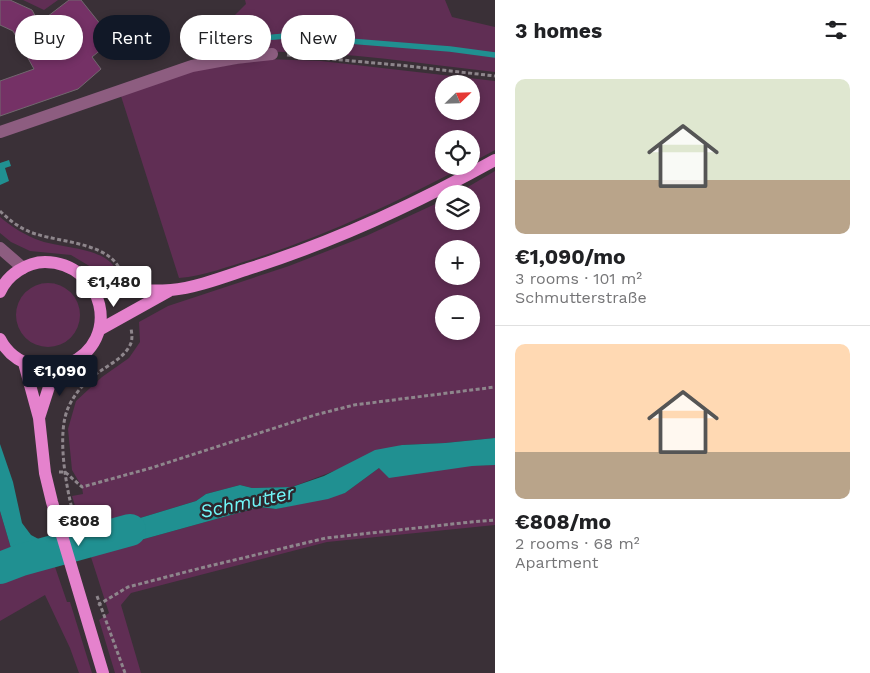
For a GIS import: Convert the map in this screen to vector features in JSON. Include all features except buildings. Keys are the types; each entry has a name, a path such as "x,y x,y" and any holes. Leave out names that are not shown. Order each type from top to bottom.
{"main road":[{"path":"99,330 171,290 237,272 323,243 410,205 495,160"},
{"path":"0,339 11,354 24,363 40,368 55,368 74,361 92,345 99,330 100,307 94,289 86,279 76,270 60,264 44,262 23,268 11,276 1,288"},
{"path":"94,289 171,290"},
{"path":"24,363 39,418 45,473 52,502 103,673"},
{"path":"39,418 55,368"}],"street":[{"path":"0,132 192,66 272,54"},
{"path":"0,248 23,268"}],"path":[{"path":"272,54 495,76"},
{"path":"0,212 16,225 29,232 96,249 107,254 117,262 122,278"},
{"path":"69,498 65,472 63,431 68,408 77,392 128,349 132,342 131,324"},
{"path":"45,473 65,472 82,487 151,468 315,415 354,405 495,387"},
{"path":"125,673 101,604 128,587 326,538 495,520"}],"shaded area":[{"path":"23,0 58,0 44,10"},
{"path":"245,0 445,0 452,17 495,27 495,72 355,56 355,15 281,15 281,52 271,52 271,15 235,15 246,4"},
{"path":"260,60 321,61 443,75 435,75 435,120 480,120 480,79 495,81 495,150 480,158 480,130 435,130 435,175 447,175 335,229 281,250 198,275 179,278 121,96 186,72"},
{"path":"495,171 495,438 402,445 292,487 252,488 240,485 206,494 196,501 84,535 72,496 83,494 82,487 72,470 68,429 76,401 102,377 129,358 140,342 139,322 168,306 289,266 366,236 435,204 435,230 480,230 480,185 471,185"},
{"path":"0,217 19,231 35,239 87,251 108,260 114,267 118,277 96,270 71,255 30,251 11,242 0,233"},
{"path":"48,283 66,288 71,292 75,297 80,315 75,333 71,338 66,342 48,347 30,342 25,338 21,333 16,315 21,297 25,292 30,288"},
{"path":"495,465 495,525 327,542 131,593 121,605 141,673 115,673 99,620 109,613 90,554 260,507 276,509 345,493 379,468"},
{"path":"0,511 13,555 0,560"},
{"path":"54,564 67,602 70,602 92,673 79,673 70,648 45,595 0,621 0,583"}],"water":[{"path":"9,160 11,166 5,168 9,181 0,185 0,163"},
{"path":"495,438 495,465 472,466 389,478 379,468 345,493 328,499 276,509 260,507 90,554 84,535 196,501 206,494 240,485 252,488 292,487 324,476 375,450 402,445"},
{"path":"0,444 13,482 22,523 31,535 48,544 54,564 0,583 0,560 13,555 0,511"}],"waterway":[{"path":"271,37 286,36 450,49 495,55"},
{"name":"Schmutter","path":"0,568 21,560 130,530"}]}
